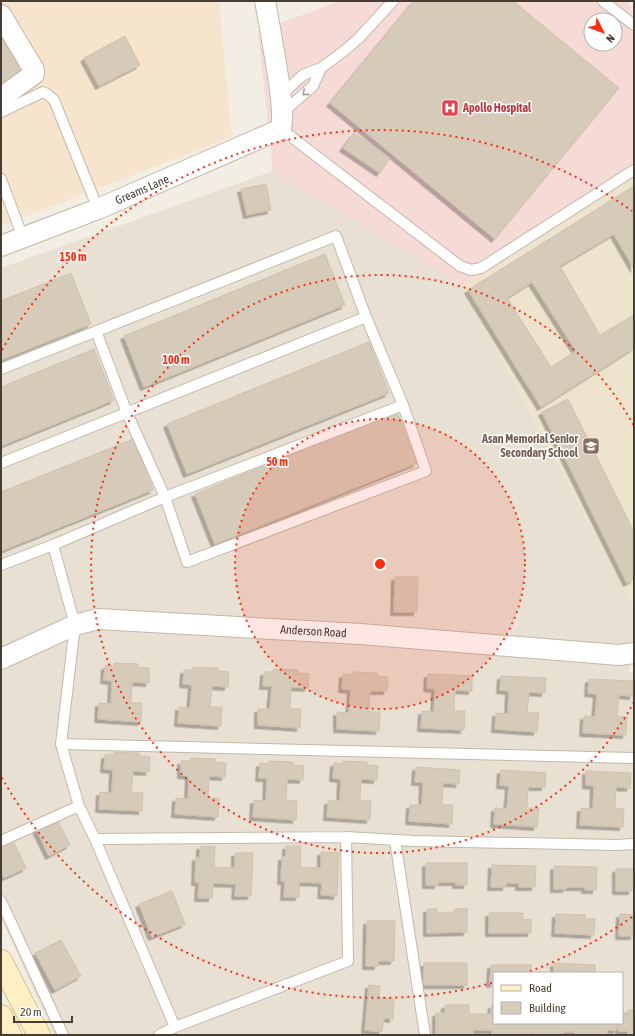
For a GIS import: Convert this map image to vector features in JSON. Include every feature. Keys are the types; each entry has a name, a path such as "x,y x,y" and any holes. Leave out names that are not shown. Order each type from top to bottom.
{"main road":[{"path":"1,961 39,1035"},
{"path":"1,1016 10,1035"}],"street":[{"path":"264,1 274,54 281,113"},
{"path":"1,15 34,70 34,74 31,77 1,98"},
{"name":"Greams Lane","path":"1,246 98,209 281,113"},
{"name":"Anderson Road","path":"1,659 75,625 98,619 360,634 619,655 634,653"}],"lane":[{"path":"281,113 303,75 321,68 352,44 393,1"},
{"path":"603,1 634,25"},
{"path":"281,113 313,86 321,68"},
{"path":"1,112 43,92 54,100 98,209"},
{"path":"281,113 460,266 471,270 481,268 634,170"},
{"path":"1,179 23,238"},
{"path":"1,369 96,331 336,236 366,318 403,405 426,471 187,562 165,497 127,413 96,331"},
{"path":"1,463 366,318"},
{"path":"1,565 53,545 165,497 403,405"},
{"path":"53,545 75,625 61,744 79,806 95,839 175,1027"},
{"path":"61,744 634,758"},
{"path":"1,841 79,806"},
{"path":"95,839 346,837 395,840 609,845 634,844"},
{"path":"159,1035 175,1027 348,961 346,837"},
{"path":"395,840 425,1035"},
{"path":"1,901 63,1035"}],"shaded area":[{"path":"1,1 219,1 232,137 1,226"},
{"name":"Apollo Hospital","path":"341,1 629,1 634,22 634,177 462,285 273,171 258,31"},
{"path":"273,171 462,285 634,608 634,651 629,673 634,673 634,1035 54,1035 1,918 1,268"},
{"name":"Asan Memorial Senior Secondary School","path":"634,177 634,608 462,285"}],"building":[{"path":"414,1 513,1 619,88 495,239 330,103"},
{"path":"125,36 140,65 99,86 84,58"},
{"path":"1,37 22,70 1,84"},
{"path":"354,133 390,158 380,173 343,148"},
{"path":"266,184 271,210 247,215 241,189"},
{"path":"634,186 634,269 614,234 560,266 600,335 634,315 634,348 541,407 468,290","holes":["532,282 576,351 551,367 507,298"]},
{"path":"325,254 345,305 144,387 124,336"},
{"path":"71,273 91,324 1,360 1,301"},
{"path":"369,342 389,393 187,474 167,424"},
{"path":"94,349 114,400 1,446 1,387"},
{"path":"568,399 634,532 634,579 627,583 542,412"},
{"path":"397,412 417,463 215,544 195,494"},
{"path":"133,439 153,490 1,551 1,492"},
{"path":"395,577 418,577 417,612 394,612"},
{"path":"114,663 138,664 138,667 149,668 149,683 132,682 131,703 142,703 141,722 98,719 99,703 111,704 112,681 104,680 105,666 114,666"},
{"path":"193,667 218,668 218,671 229,672 228,687 212,686 210,707 222,707 221,726 178,723 179,707 190,708 192,685 183,684 184,670 193,670"},
{"path":"273,669 298,670 298,673 309,674 308,688 291,687 290,709 301,709 300,728 258,725 258,709 270,709 272,686 263,686 264,672 273,672"},
{"path":"352,672 377,673 377,676 388,677 387,691 370,691 369,712 380,712 379,731 337,729 337,712 349,713 351,690 342,689 343,674 352,675"},
{"path":"428,674 472,676 472,691 455,690 454,711 465,711 464,730 421,728 422,711 434,712 435,689 427,688"},
{"path":"501,676 546,678 545,693 529,692 527,713 539,713 537,732 495,729 496,713 508,714 509,691 500,690"},
{"path":"589,679 634,681 633,696 619,695 617,716 627,717 626,735 583,733 584,716 595,717 597,694 588,693"},
{"path":"114,752 139,753 139,756 150,757 149,772 133,771 131,792 143,793 142,811 99,809 100,792 112,793 113,770 104,769 105,755 114,755"},
{"path":"191,758 215,759 215,762 226,763 225,777 209,776 208,798 219,798 218,817 175,814 176,798 188,799 189,776 181,775 181,761 190,761"},
{"path":"269,761 293,762 293,765 304,766 303,780 287,779 286,800 297,801 296,820 253,817 254,800 266,801 267,778 259,778 260,763 269,764"},
{"path":"343,761 367,762 367,765 378,766 377,780 361,779 360,801 371,801 370,820 327,817 328,801 340,801 341,779 333,778 334,763 343,764"},
{"path":"416,767 460,770 459,784 443,783 442,805 453,805 452,824 409,821 410,805 422,805 423,782 415,782"},
{"path":"501,770 546,773 545,787 528,787 527,808 539,808 537,827 494,824 495,808 507,809 509,786 500,785"},
{"path":"586,771 631,773 630,788 616,787 615,808 624,809 623,827 580,825 581,808 593,809 594,786 586,785"},
{"path":"57,819 70,845 49,856 36,829"},
{"path":"13,841 26,868 4,878 1,872 1,846"},
{"path":"200,846 215,847 214,867 235,868 235,853 253,853 251,896 235,896 236,884 213,883 212,898 198,898 199,882 195,882 196,857 200,858"},
{"path":"286,846 301,846 300,867 321,868 321,852 339,853 337,896 321,895 322,883 299,882 299,897 284,897 285,881 281,881 282,857 286,857"},
{"path":"426,863 467,863 467,885 456,885 456,882 438,882 438,885 426,885"},
{"path":"492,865 536,866 535,887 519,887 519,883 506,883 506,887 491,887"},
{"path":"554,866 597,867 596,890 585,890 585,887 566,887 566,889 554,889"},
{"path":"616,869 634,869 634,886 632,886 632,891 616,891"},
{"path":"172,891 185,924 152,937 139,904"},
{"path":"467,908 467,932 427,933 427,909 437,909 437,913 455,913 455,909"},
{"path":"489,913 523,913 523,920 531,919 531,933 489,933"},
{"path":"556,914 585,915 585,919 595,919 594,935 555,933"},
{"path":"620,914 634,915 634,936 619,936"},
{"path":"367,921 395,921 394,961 378,961 378,966 366,966"},
{"path":"61,940 81,976 55,990 35,953"},
{"path":"424,963 467,963 467,985 424,985"},
{"path":"554,963 595,965 595,972 554,972"},
{"path":"491,965 531,965 531,972 493,972 493,984 490,984"},
{"path":"369,985 380,986 379,997 394,999 393,1019 384,1018 382,1032 365,1030"},
{"path":"445,1005 469,1005 469,1014 491,1014 493,1005 493,1024 617,1024 617,1030 607,1030 607,1035 575,1035 575,1032 563,1032 563,1035 534,1035 534,1033 520,1033 520,1035 492,1035 492,1030 473,1030 473,1035 436,1035 436,1013 445,1013"},
{"path":"628,1010 634,1010 634,1035 628,1035 628,1031 619,1031 619,1024 623,1024 623,1015 628,1015"}],"place":[{"name":"Apollo Hospital","path":"450,108"},
{"name":"Asan Memorial Senior Secondary School","path":"591,446"}]}
